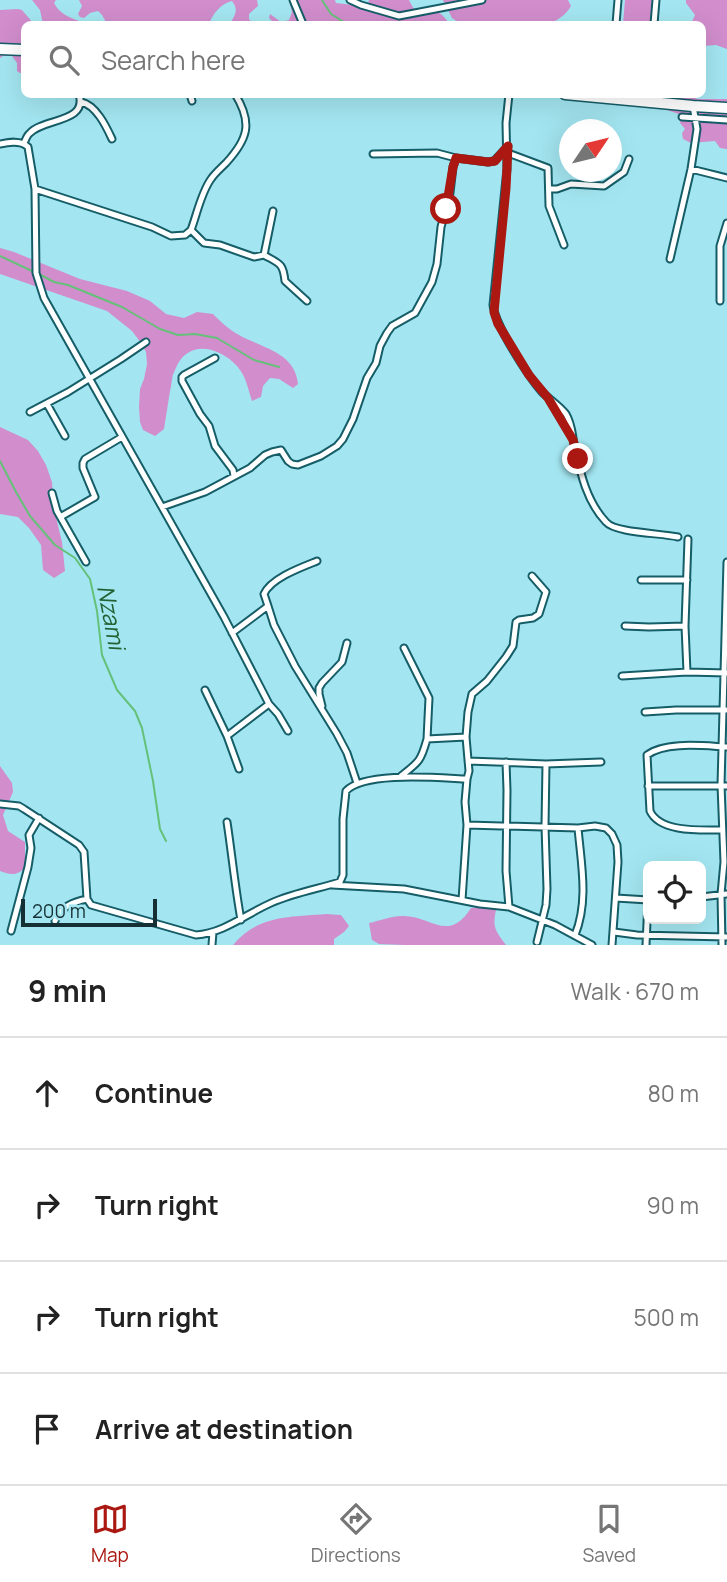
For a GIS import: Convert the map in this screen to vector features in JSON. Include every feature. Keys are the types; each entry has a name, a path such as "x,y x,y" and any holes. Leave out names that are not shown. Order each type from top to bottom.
{"highway":[{"path":"0,50 21,50"},
{"path":"652,98 693,106 727,107"}],"street":[{"path":"293,0 302,21"},
{"path":"350,0 399,16 482,0"},
{"path":"616,21 618,0"},
{"path":"654,21 656,0"},
{"path":"24,143 30,133 44,124 72,116 78,111 80,98"},
{"path":"186,235 191,230 211,179 230,159 245,135 245,115 237,98"},
{"path":"509,98 506,123 508,153 494,312 498,324 529,375 566,415 573,428 573,440 582,478 590,499 607,524 623,531 678,537"},
{"path":"81,102 88,103 104,120 112,139"},
{"path":"670,259 691,169 697,129 693,106"},
{"path":"682,117 727,120"},
{"path":"0,144 24,143 29,146 35,189 36,273 44,298 269,704 288,731"},
{"path":"373,154 437,153 488,162 495,161 508,146"},
{"path":"508,153 546,166 550,171 549,206 564,245"},
{"path":"162,507 205,492 278,450 284,453 292,464 306,463 337,446 343,439 387,333 392,326 415,313 432,282 456,158"},
{"path":"549,189 571,184 604,186 624,172 629,159"},
{"path":"691,169 727,178"},
{"path":"35,189 152,227 171,236 197,237"},
{"path":"264,255 273,211"},
{"path":"720,301 720,246 727,223"},
{"path":"191,230 204,243 220,245 248,256 264,255 281,264 285,281 307,301"},
{"path":"30,412 146,342"},
{"path":"215,358 184,375 182,381 209,426 215,446 233,470 234,476"},
{"path":"47,404 65,436"},
{"path":"62,516 95,497 83,468 85,459 122,437"},
{"path":"52,494 57,511 86,562"},
{"path":"687,672 685,626 688,539"},
{"path":"317,561 295,570 267,587 264,593 274,625 347,753 357,783"},
{"path":"722,945 727,562"},
{"path":"462,900 467,825 465,802 469,771 466,737 468,712 472,694 487,681 513,646 516,622 539,614 546,592 532,576"},
{"path":"641,580 687,580"},
{"path":"232,633 268,606"},
{"path":"625,626 685,626"},
{"path":"324,713 319,688 342,662 347,643"},
{"path":"401,776 420,761 424,754 429,698 404,648"},
{"path":"622,676 687,672 725,673"},
{"path":"205,690 239,769"},
{"path":"227,736 269,704"},
{"path":"645,712 725,710"},
{"path":"427,739 466,737"},
{"path":"722,830 692,830 657,821 653,817 650,811 647,755 668,747 724,746"},
{"path":"468,761 546,764 601,762"},
{"path":"506,762 506,871 509,907"},
{"path":"537,942 547,889 546,764"},
{"path":"0,804 19,806 82,849 87,900 91,905 196,935 213,932 301,892 340,882 343,875 346,790 351,786 401,776 467,779"},
{"path":"648,786 724,785"},
{"path":"11,932 28,867 31,848 29,835 39,818"},
{"path":"227,822 241,920"},
{"path":"467,825 606,828 617,845 618,862 612,945"},
{"path":"575,935 583,897 578,828"},
{"path":"329,885 404,889 509,907 543,920 592,945"},
{"path":"706,896 724,894"},
{"path":"616,898 643,900"},
{"path":"55,921 57,915 69,905 87,900"},
{"path":"646,945 647,924"},
{"path":"212,945 213,932"},
{"path":"614,932 724,937"}],"shaded area":[{"path":"32,0 56,0 54,3 59,10 80,21 42,21 40,10"},
{"path":"79,0 257,0 258,6 249,14 251,21 232,21 236,10 232,1 224,4 210,21 105,21 98,11 84,18 80,17 78,14 82,6"},
{"path":"289,0 335,0 336,3 361,8 368,4 369,0 409,0 420,15 433,11 443,15 448,21 285,21 289,20 292,12"},
{"path":"443,0 568,0 571,6 555,21 456,21 452,18"},
{"path":"625,0 652,0 659,21 623,21"},
{"path":"686,0 727,0 727,49 716,45 706,46 706,21 692,21 695,15"},
{"path":"0,10 22,10 31,21 21,21 21,73 17,71 17,63 12,56 0,58"},
{"path":"270,14 280,21 272,21"},
{"path":"649,98 727,99 727,149 720,148 715,141 691,143 683,139 682,133 685,129 680,123 682,115 667,110"},
{"path":"0,248 80,279 127,291 150,301 166,314 184,318 197,312 213,314 235,333 284,358 296,373 298,384 293,388 279,379 270,378 263,386 261,397 252,401 243,374 237,366 212,350 195,350 180,360 172,378 164,429 155,436 143,430 140,422 140,389 147,364 146,352 132,331 107,311 0,274"},
{"path":"0,427 28,440 46,465 52,482 65,571 54,578 43,570 41,545 29,528 18,517 0,514"},
{"path":"0,766 12,783 13,792 3,815 8,831 25,842 25,868 13,874 0,871"},
{"path":"487,907 496,910 496,929 506,945 405,945 379,944 372,940 369,923 402,916 447,926 463,919 471,908"},
{"path":"341,915 349,926 334,939 334,945 233,945 253,928 275,919"}],"waterway":[{"path":"322,0 331,14 342,21"},
{"path":"0,256 34,272"},
{"path":"39,274 122,307 160,329 178,335 195,334 217,338 254,360 279,367"},
{"name":"Nzami","path":"0,461 30,516 55,545 75,558 90,579 102,655 117,690 135,711 142,728 160,829 166,841"}],"route":[{"path":"446,209 456,158 495,161 508,146 494,312 498,324 529,375 548,398 573,440 578,459"}]}
